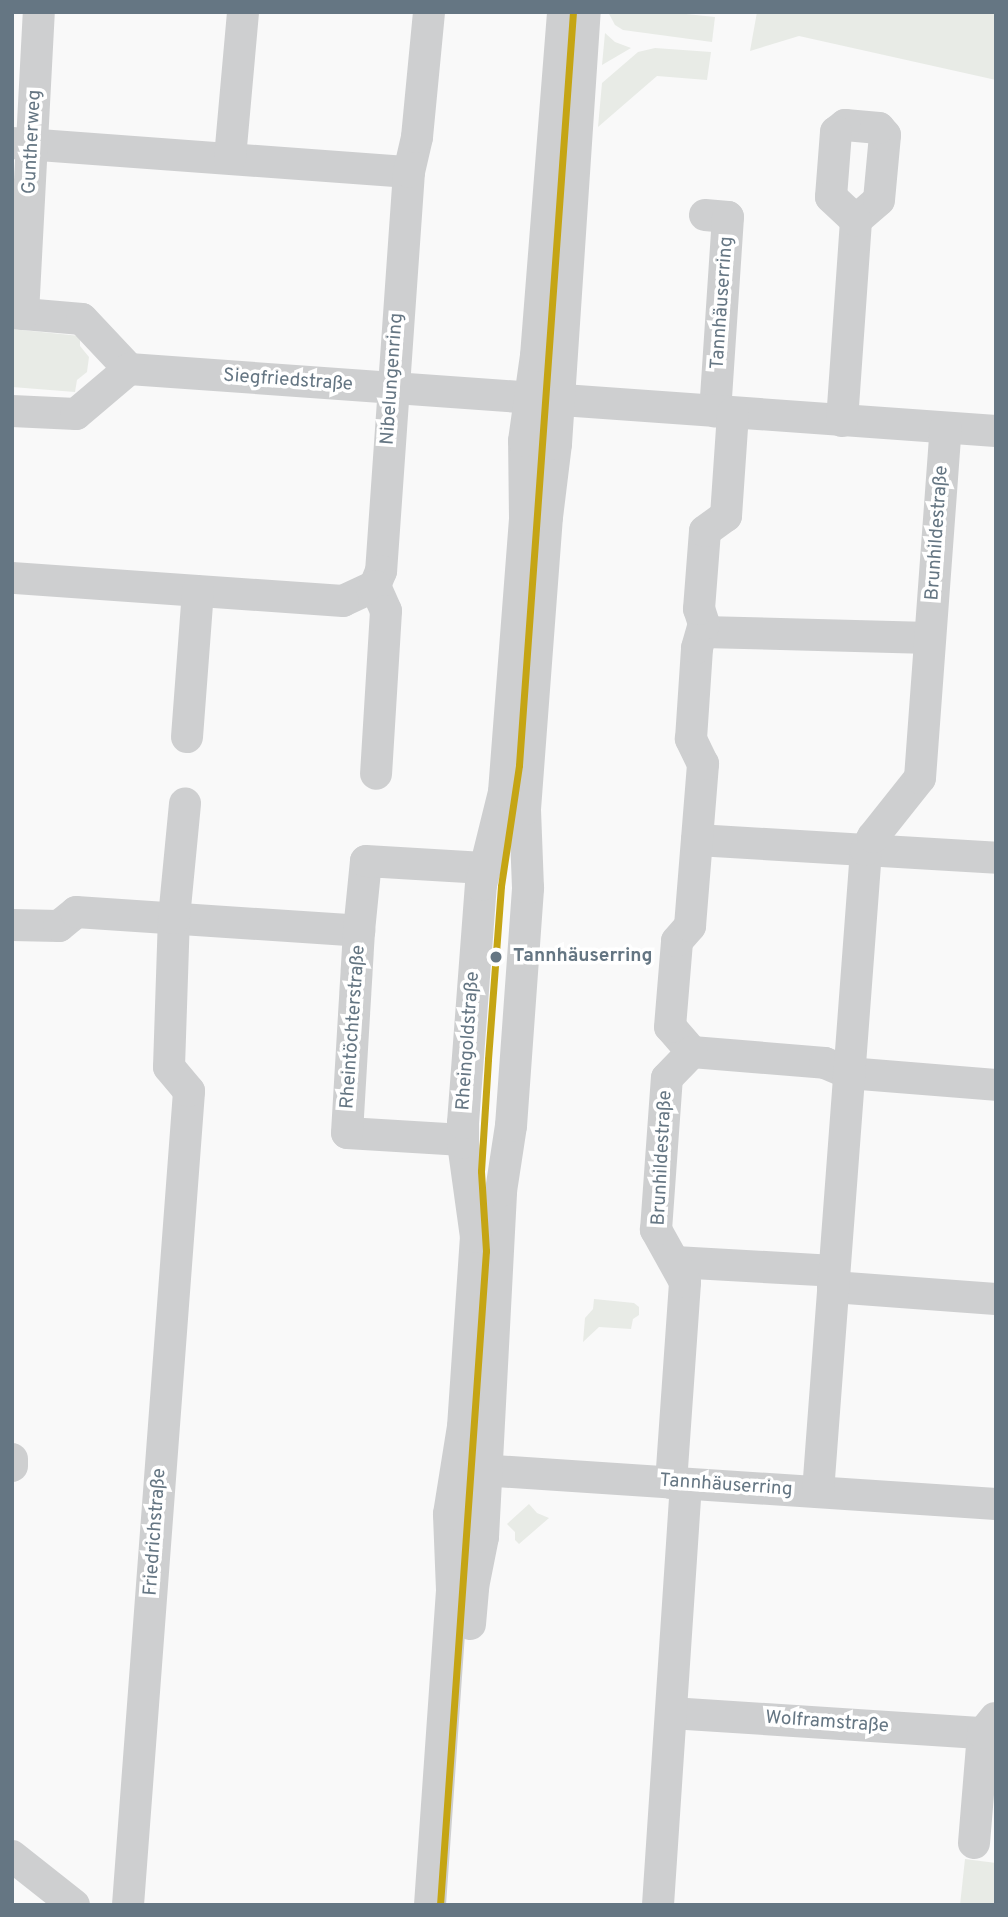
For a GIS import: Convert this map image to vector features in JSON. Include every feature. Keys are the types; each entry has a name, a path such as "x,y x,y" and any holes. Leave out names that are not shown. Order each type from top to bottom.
{"street":[{"name":"Guntherweg","path":"18,314 23,144 39,12"},
{"path":"230,158 243,12"},
{"name":"Nibelungenring","path":"375,586 382,571 408,172 417,136 429,12"},
{"name":"Rheingoldstraße","path":"450,1905 473,1587 482,1537 463,1427 476,1237 463,1140 484,868 504,792 525,518 524,441 543,399 536,356 563,12"},
{"name":"Rheingoldstraße","path":"429,1905 452,1590 449,1514 471,1469 510,1126 528,888 525,809 543,399 585,12"},
{"path":"23,144 408,172"},
{"name":"Tannhäuserring","path":"692,1052 670,1027 677,941 690,926 703,764 691,739 697,648 703,632 699,609 705,531 726,516 724,413 728,217 705,215"},
{"path":"842,421 856,220"},
{"path":"13,418 76,414 129,369 82,319 18,314"},
{"name":"Siegfriedstraße","path":"129,369 543,399"},
{"path":"543,399 996,431"},
{"name":"Brunhildestraße","path":"818,1492 866,850 873,837 920,778 946,428"},
{"path":"12,578 343,601 375,586 386,611 376,775"},
{"path":"187,737 198,591"},
{"path":"703,632 930,638"},
{"path":"174,918 185,804"},
{"path":"697,840 996,858"},
{"name":"Rheintöchterstraße","path":"463,1140 347,1133 359,931 366,861 484,868"},
{"name":"Rheintöchterstraße","path":"12,925 59,926 75,912 359,931"},
{"name":"Friedrichstraße","path":"128,1905 189,1091 169,1068 174,918"},
{"path":"692,1052 825,1063 849,1073 996,1084"},
{"name":"Brunhildestraße","path":"679,1483 685,1282 656,1230 667,1078 692,1052"},
{"path":"675,1262 996,1299"},
{"path":"12,1459 12,1466"},
{"name":"Tannhäuserring","path":"471,1469 996,1504"},
{"path":"658,1905 671,1713 679,1483"},
{"name":"Wolframstraße","path":"671,1713 989,1725 974,1843"},
{"path":"12,1856 74,1905"}],"shaded area":[{"path":"608,12 667,12 715,17 712,42 623,30 615,25"},
{"path":"757,12 996,12 996,80 799,36 750,51"},
{"path":"605,33 615,42 631,48 602,65"},
{"path":"655,48 711,52 707,80 657,76 598,127 602,83 638,52"},
{"path":"12,329 80,336 80,346 89,357 87,372 77,380 75,392 12,387"},
{"path":"594,1299 634,1303 639,1307 639,1315 633,1319 631,1329 599,1327 583,1342 585,1318 593,1309"},
{"path":"529,1504 537,1513 549,1518 519,1544 515,1540 515,1532 507,1524"},
{"path":"965,1859 996,1863 996,1905 960,1905"}],"transit line":[{"path":"440,1905 486,1251 481,1171 488,1059 501,886 519,765 573,12"}],"place":[{"name":"Tannhäuserring","path":"496,957"}]}
